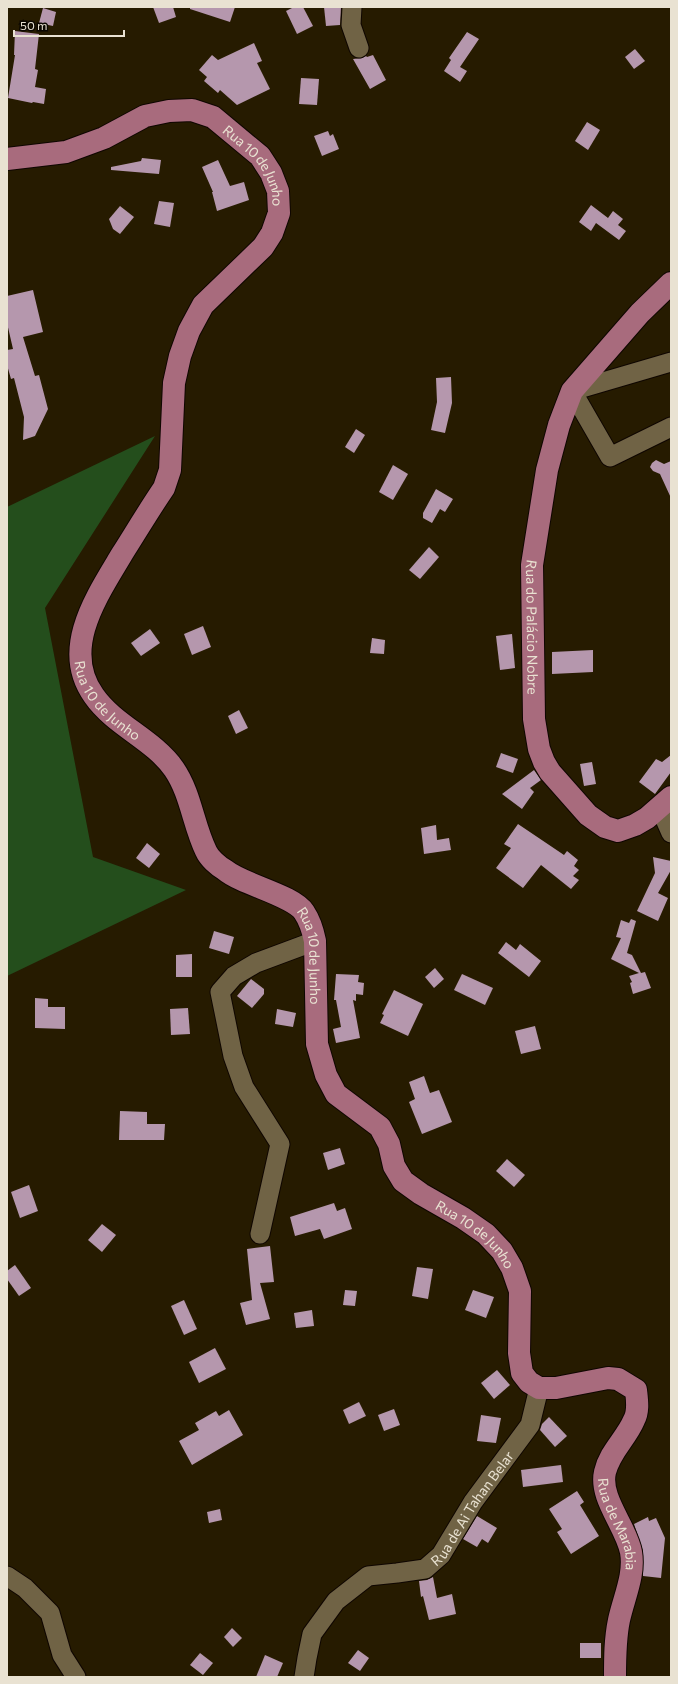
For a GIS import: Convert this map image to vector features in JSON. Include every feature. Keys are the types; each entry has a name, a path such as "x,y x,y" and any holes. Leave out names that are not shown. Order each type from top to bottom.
{"main road":[{"name":"Rua 10 de Junho","path":"7,159 66,152 104,138 145,116 169,111 192,110 213,118 260,156 271,172 278,191 279,213 272,233 263,247 203,305 189,331 180,356 174,383 170,470 164,488 95,598 84,625 80,653 84,677 93,696 107,712 158,750 174,770 186,792 206,852 225,871 284,898 304,911 316,940 317,1044 326,1075 336,1094 380,1127 389,1144 394,1166 403,1181 421,1194 463,1218 486,1234 502,1251 512,1268 520,1291 519,1353 522,1373 529,1382 547,1388"},
{"name":"Rua do Palácio Nobre","path":"666,802 635,825 618,831 605,827 588,815 550,772 544,762 539,749 534,719 532,565 547,470 559,425 572,391 640,313 671,283"},
{"name":"Rua de Marabia","path":"547,1388 608,1378 618,1379 636,1390 638,1404 635,1420 612,1452 604,1473 605,1492 623,1528 631,1552 630,1580 619,1620 614,1650 615,1677"}],"street":[{"path":"352,7 351,25 359,48"},
{"path":"671,362 572,391 610,457 671,427"},
{"path":"666,802 671,833"},
{"path":"260,1234 280,1144 244,1086 234,1056 220,992 234,976 256,963 316,940"},
{"name":"Rua de Ai Tahan Belar","path":"304,1677 306,1658 312,1634 336,1601 368,1576 425,1569 441,1555 473,1502 530,1425 547,1388"},
{"path":"7,1576 25,1588 50,1613 62,1655 76,1677"}],"green space":[{"path":"155,436 45,608 93,857 186,890 7,976 7,507"}],"building":[{"path":"153,7 173,7 176,17 159,23"},
{"path":"190,7 235,7 230,22 190,9"},
{"path":"294,7 303,7 313,26 297,34 286,11"},
{"path":"324,7 341,7 340,25 326,26"},
{"path":"43,8 56,12 53,26 39,23"},
{"path":"15,31 39,34 35,69 38,70 35,87 46,89 44,104 8,98 15,55"},
{"path":"467,32 479,39 460,67 467,71 460,82 444,71 451,60 449,58"},
{"path":"254,43 262,61 257,63 270,89 237,105 220,90 218,93 204,81 207,77 199,70 212,55 218,60"},
{"path":"635,49 645,61 634,69 625,57"},
{"path":"373,55 386,80 370,89 353,59"},
{"path":"301,78 319,79 317,105 299,104"},
{"path":"587,122 600,130 588,150 575,141"},
{"path":"328,131 330,136 333,134 339,149 322,156 314,136"},
{"path":"142,158 161,160 159,174 111,170 111,167 141,161"},
{"path":"218,160 230,186 244,182 249,200 217,211 213,192 202,167"},
{"path":"159,201 174,203 170,227 154,224"},
{"path":"591,205 608,218 613,211 623,219 618,225 626,231 619,240 596,223 591,231 579,222"},
{"path":"120,206 134,217 120,234 113,229 109,219"},
{"path":"33,290 43,332 23,337 35,376 39,375 48,409 35,436 23,440 24,417 14,378 11,379 7,365 7,350 13,349 7,323 7,296"},
{"path":"451,377 452,403 445,433 431,430 437,402 436,378"},
{"path":"356,429 365,435 354,453 345,447"},
{"path":"656,460 664,464 671,461 671,498 660,474 653,471 650,467"},
{"path":"393,465 408,474 393,500 379,492"},
{"path":"436,489 453,499 445,512 440,509 432,523 423,518 423,513"},
{"path":"429,547 439,557 420,579 409,570"},
{"path":"203,626 211,647 192,655 184,634"},
{"path":"150,629 160,643 141,656 131,643"},
{"path":"512,634 515,668 500,670 496,636"},
{"path":"372,638 385,640 384,654 370,653"},
{"path":"593,650 593,672 552,674 552,652"},
{"path":"239,710 248,728 236,734 228,716"},
{"path":"501,753 518,759 513,773 496,767"},
{"path":"671,755 671,772 655,794 639,782 656,759 662,762"},
{"path":"592,762 596,784 584,786 580,764"},
{"path":"534,770 541,780 530,788 534,792 522,809 502,794"},
{"path":"518,824 564,855 567,851 578,860 574,866 579,870 573,876 579,880 571,889 541,865 523,888 496,868 511,848 504,844"},
{"path":"436,825 437,840 449,838 451,850 424,854 421,828"},
{"path":"147,843 160,854 149,868 136,858"},
{"path":"653,857 671,861 671,870 658,893 668,898 658,921 637,911 655,873"},
{"path":"631,919 636,921 627,953 632,955 641,973 645,972 651,988 633,994 630,983 632,982 629,976 639,973 611,959 621,938 616,937 621,920 629,923"},
{"path":"214,931 234,937 229,954 209,948"},
{"path":"506,942 516,950 520,944 541,961 529,977 498,953"},
{"path":"192,954 192,977 176,977 176,955"},
{"path":"435,968 444,979 434,988 425,977"},
{"path":"336,974 359,975 358,982 364,983 363,995 356,994 356,1001 353,1000 360,1038 336,1043 333,1029 341,1027 336,1000 334,1000"},
{"path":"462,974 493,988 485,1005 454,990"},
{"path":"251,979 264,989 264,994 252,1008 237,996"},
{"path":"394,990 423,1004 408,1036 380,1023 384,1015 382,1014"},
{"path":"35,998 48,999 48,1007 65,1007 65,1029 35,1028"},
{"path":"188,1008 190,1034 171,1035 170,1009"},
{"path":"277,1009 296,1013 293,1027 275,1024"},
{"path":"535,1026 541,1049 521,1054 515,1031"},
{"path":"424,1076 430,1093 439,1090 452,1122 422,1134 409,1102 415,1099 409,1082"},
{"path":"120,1111 147,1112 147,1124 165,1124 164,1140 119,1140"},
{"path":"340,1148 345,1164 328,1170 323,1153"},
{"path":"507,1159 525,1175 514,1187 496,1171"},
{"path":"29,1185 38,1211 20,1218 11,1192"},
{"path":"334,1203 337,1211 345,1208 352,1229 324,1239 320,1229 295,1236 290,1217"},
{"path":"102,1224 116,1235 102,1252 88,1240"},
{"path":"270,1246 274,1282 260,1283 270,1319 246,1325 240,1303 252,1300 247,1249"},
{"path":"15,1265 31,1288 19,1296 7,1279 7,1271"},
{"path":"417,1267 433,1269 428,1299 412,1296"},
{"path":"345,1290 357,1291 355,1306 343,1305"},
{"path":"473,1290 494,1297 486,1318 465,1310"},
{"path":"184,1300 197,1329 184,1335 171,1306"},
{"path":"312,1310 314,1326 296,1328 294,1313"},
{"path":"215,1348 226,1369 199,1383 189,1362"},
{"path":"497,1370 510,1385 494,1399 481,1383"},
{"path":"359,1402 366,1416 349,1424 343,1410"},
{"path":"394,1409 400,1425 384,1431 378,1415"},
{"path":"229,1410 243,1435 192,1465 179,1441 199,1430 195,1423 216,1411 219,1416"},
{"path":"481,1415 501,1418 496,1443 477,1441"},
{"path":"549,1417 567,1436 555,1447 540,1430 542,1424"},
{"path":"561,1465 563,1482 523,1487 521,1470"},
{"path":"577,1491 584,1502 580,1505 599,1536 571,1554 557,1532 562,1529 549,1509"},
{"path":"220,1509 222,1520 209,1523 207,1512"},
{"path":"477,1516 497,1528 488,1543 482,1539 477,1547 463,1539"},
{"path":"648,1517 649,1521 656,1518 665,1538 661,1578 643,1576 643,1551 634,1524"},
{"path":"433,1577 437,1598 452,1594 456,1614 429,1620 423,1596 421,1597 419,1581 427,1580"},
{"path":"232,1628 242,1638 233,1647 224,1637"},
{"path":"580,1643 601,1643 601,1658 580,1658"},
{"path":"358,1650 369,1658 360,1671 348,1663"},
{"path":"200,1653 213,1663 203,1675 190,1665"},
{"path":"265,1655 283,1663 277,1677 256,1677"}]}
